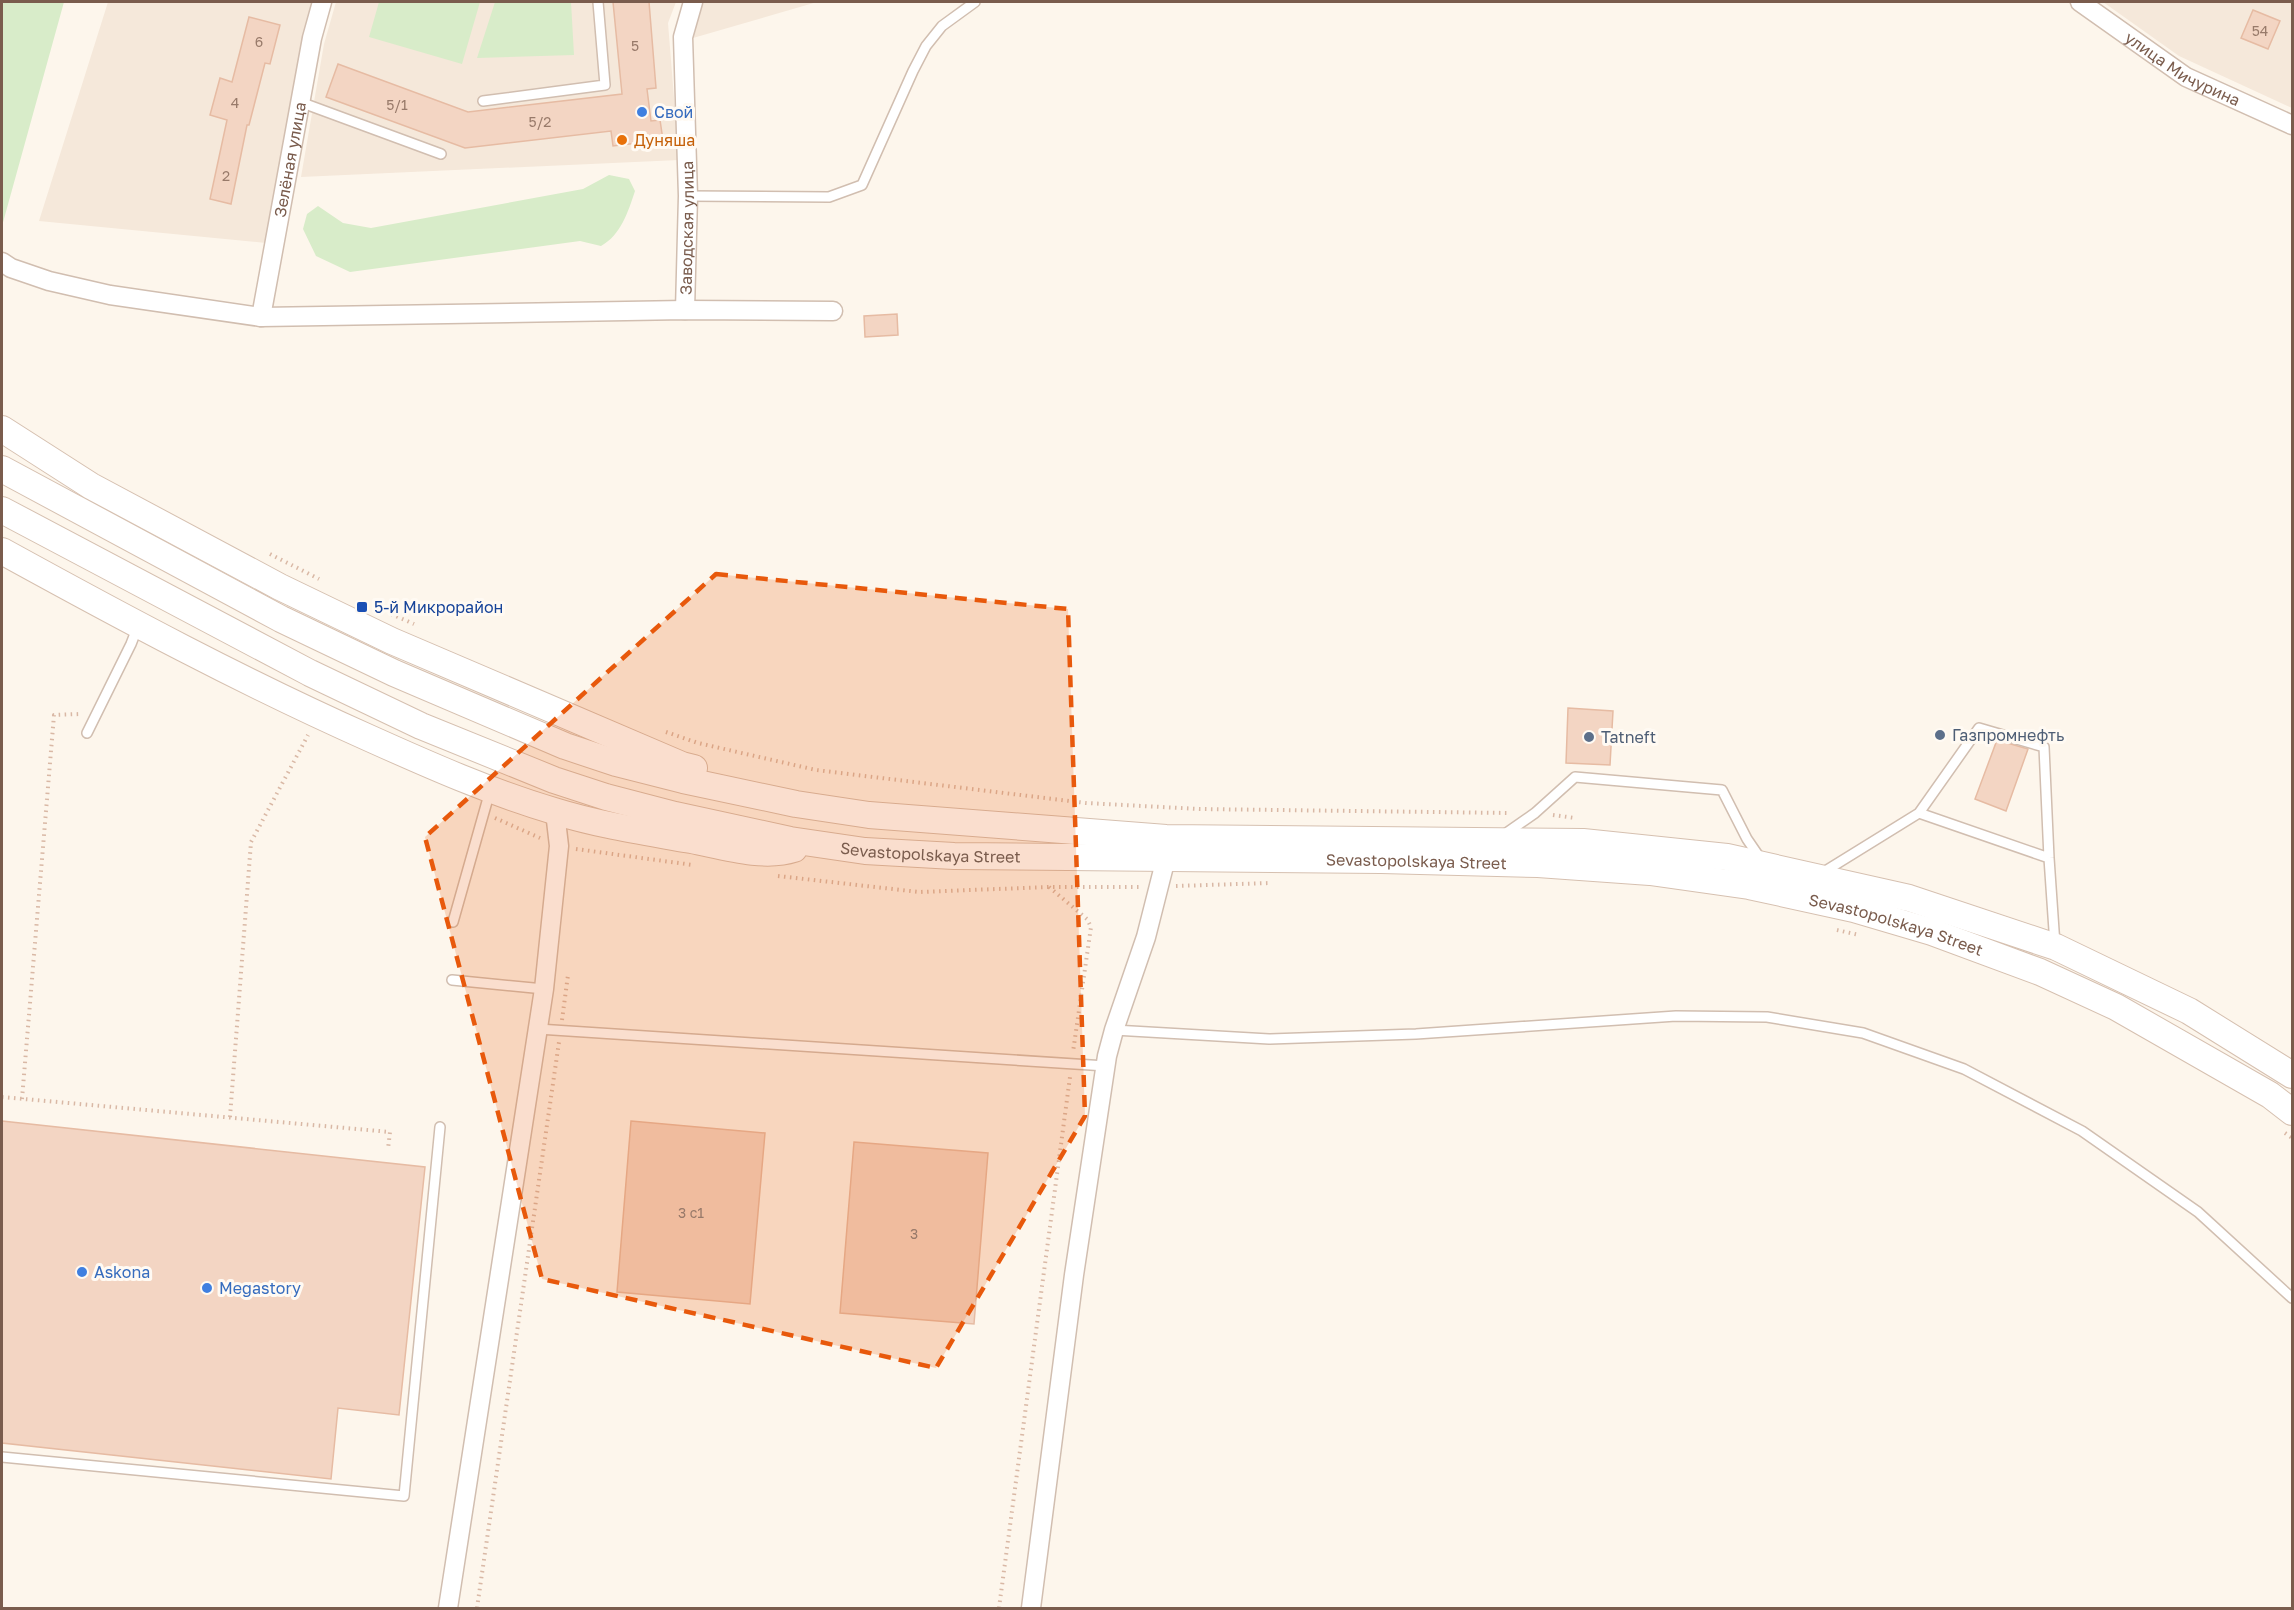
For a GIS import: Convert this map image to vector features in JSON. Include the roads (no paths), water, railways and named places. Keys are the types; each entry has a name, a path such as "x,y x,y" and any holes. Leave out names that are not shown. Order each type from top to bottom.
{"main road":[{"path":"2,429 91,486 280,587 392,641 682,765 776,787 813,807"},
{"name":"Sevastopolskaya Street","path":"2,469 281,619 394,673 565,746 616,763 683,780 813,807 869,815 1166,838 1583,842 1727,857 1910,898 2056,947 2189,1011 2292,1075"},
{"name":"Sevastopolskaya Street","path":"2,510 310,673 421,726 502,760 618,800 675,815 811,843 865,851 954,856 1381,860 1515,864 1650,872 1749,886 1854,909 1932,932 2040,972 2116,1007 2270,1095 2292,1112"},
{"path":"2,551 138,626 207,659 279,698 415,758 555,812 608,826 759,852 784,852 811,843"}],"street":[{"name":"Зелёная улица","path":"261,317 312,38 322,2"},
{"name":"Заводская улица","path":"686,310 688,196 683,37 693,2"},
{"name":"улица Мичурина","path":"2080,2 2186,77 2292,125"},
{"path":"2,262 11,268 49,281 110,295 261,317 686,310 833,311"},
{"path":"448,1608 544,989 560,846 555,812"},
{"path":"1031,1608 1074,1275 1106,1066 1114,1030 1146,937 1166,858"}],"lane":[{"path":"483,101 605,85 598,2"},
{"path":"688,196 829,197 862,185 912,71 926,46 942,26 975,2"},
{"path":"300,102 441,154"},
{"path":"87,733 138,626"},
{"path":"1816,877 1918,813 1979,728 2044,747 2056,947"},
{"path":"1495,841 1535,813 1575,777 1722,790 1747,839 1765,865"},
{"path":"453,922 491,788"},
{"path":"1918,813 2049,858"},
{"path":"452,980 544,989"},
{"path":"1114,1030 1269,1039 1416,1034 1676,1016 1767,1017 1863,1033 1964,1069 2082,1131 2198,1212 2292,1298"},
{"path":"538,1029 1106,1066"},
{"path":"2,1457 404,1496 440,1127"}],"place":[{"name":"Свой","path":"642,112"},
{"name":"Дуняша","path":"622,140"},
{"name":"5-й Микрорайон","path":"362,607"},
{"name":"Газпромнефть","path":"1940,735"},
{"name":"Tatneft","path":"1589,737"},
{"name":"Askona","path":"82,1272"},
{"name":"Megastory","path":"207,1288"}]}
